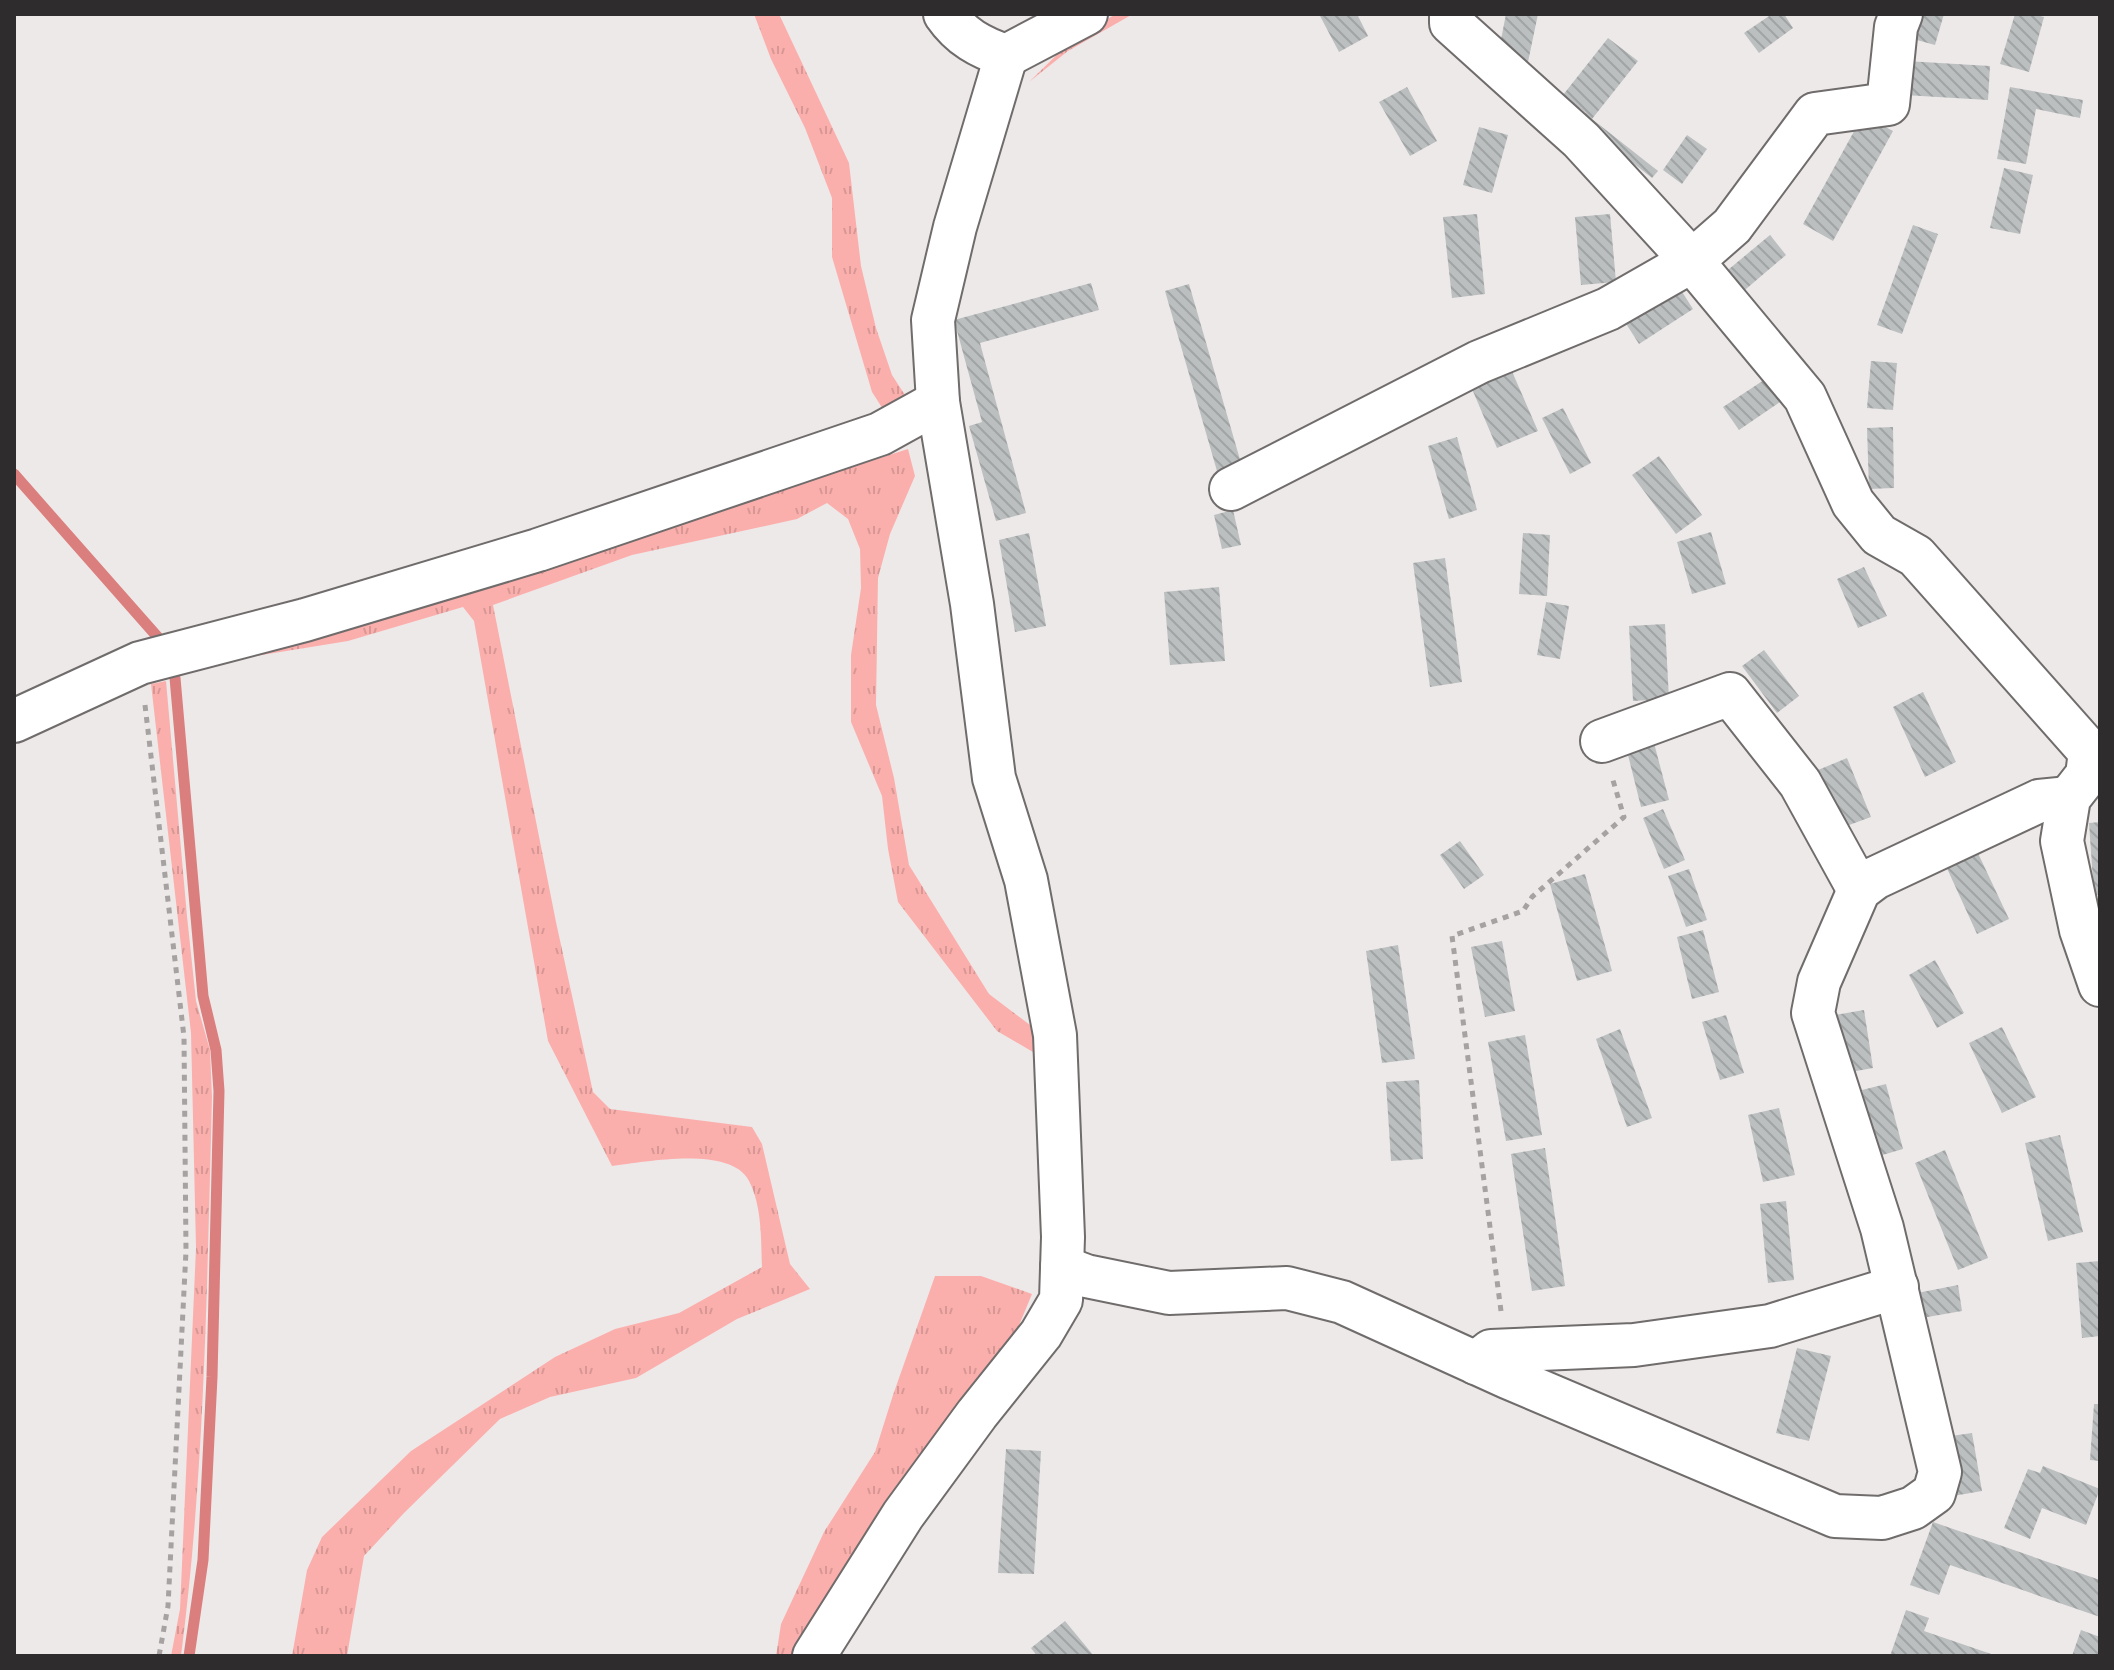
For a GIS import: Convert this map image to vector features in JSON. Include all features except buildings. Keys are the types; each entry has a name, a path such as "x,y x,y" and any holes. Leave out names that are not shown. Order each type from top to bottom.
{"street":[{"path":"945,14 954,28 979,47 1006,56"},
{"path":"814,1656 903,1515 1041,1334 1061,1300 1063,1237 1055,1035 1026,880 994,778 972,604 938,402 933,320 955,227 1006,56 1086,14"},
{"path":"1451,14 1451,23 1581,140 1692,261 1805,397 1853,503 1879,535 1916,556 2090,752 2087,775 2069,798 2062,841 2081,930 2100,985"},
{"path":"1231,489 1479,362 1608,309 1692,261 1732,226 1815,114 1888,104 1896,27 1901,14"},
{"path":"14,721 140,663 305,620 538,550 880,434 938,402"},
{"path":"1602,741 1730,694 1800,783 1859,890"},
{"path":"1062,1267 1086,1276 1169,1293 1287,1288 1342,1302 1483,1357 1835,1516 1882,1518 1913,1508 1934,1493 1940,1472 1882,1228 1813,1013 1819,982 1859,890 1875,878 2039,801 2069,798"},
{"path":"1483,1357 1634,1345 1770,1326 1897,1287"}],"path":[{"path":"140,663 184,1037 186,1251 168,1606 159,1656"},
{"path":"1483,1357 1501,1311 1452,936 1523,911 1532,897 1624,817 1602,741"}],"green space":[{"path":"754,14 779,14 849,163 861,266 876,328 892,375 905,395 888,417 872,392 832,257 832,198 805,128 771,59"},
{"path":"1116,14 1133,14 1068,51 1029,82 1073,39"},
{"path":"908,449 915,476 890,534 878,578 876,705 894,778 909,865 989,994 1034,1028 1038,1055 997,1031 898,902 882,796 851,722 851,655 861,588 860,549 848,519 827,503 797,519 632,555 493,605 593,1092 610,1109 752,1127 762,1144 790,1264 810,1289 737,1319 636,1378 550,1397 500,1419 364,1556 347,1656 292,1656 307,1570 322,1537 411,1451 555,1357 615,1329 679,1313 762,1267 760,1223 749,1181 739,1170 725,1163 686,1158 612,1166 548,1041 474,621 463,607 348,641 188,667 660,528"},
{"path":"166,681 196,1001 210,1050 212,1097 200,1447 181,1656 171,1656 180,1609 196,1248 191,1033 151,684"},
{"path":"935,1276 981,1276 1032,1294 1010,1347 793,1656 776,1656 781,1624 824,1532 875,1452"}],"waterway":[{"path":"14,474 162,642"},
{"path":"175,678 203,996 216,1050 219,1091 212,1377 203,1560 189,1656"}]}
